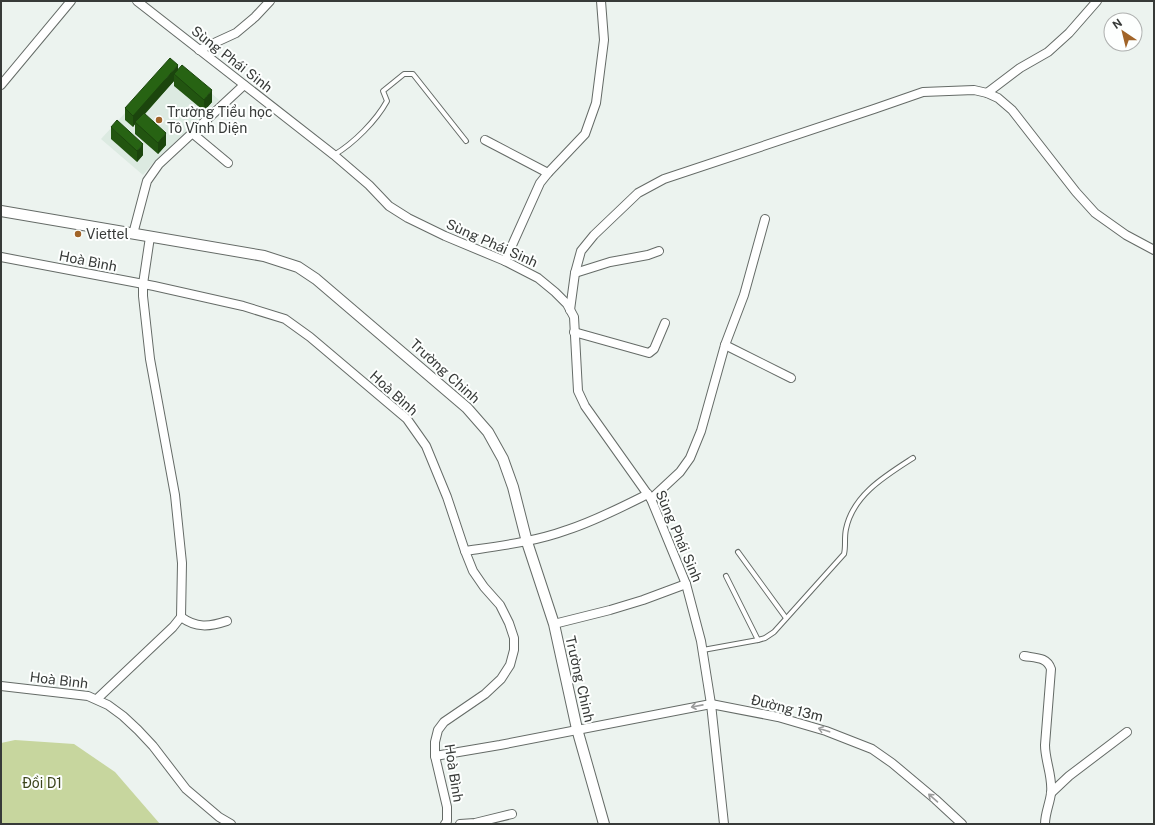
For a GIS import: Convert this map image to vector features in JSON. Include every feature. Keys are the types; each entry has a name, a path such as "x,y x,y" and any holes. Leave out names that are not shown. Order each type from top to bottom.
{"street":[{"path":"1,85 71,1"},
{"name":"Sùng Phái Sinh","path":"137,1 334,155 369,185 390,206 408,218 445,236 505,261 538,278 567,304 574,317 578,391 585,406 650,496 686,584 703,650 711,704 724,824"},
{"path":"199,50 236,33 255,17 270,1"},
{"path":"505,261 540,184 548,173 585,134 596,103 604,40 601,1"},
{"path":"987,93 1020,68 1048,52 1069,33 1097,1"},
{"path":"133,234 147,181 158,164 244,85"},
{"path":"570,310 575,273 581,252 594,236 638,193 664,179 923,92 974,90 987,93 998,98 1012,110 1076,192 1095,212 1126,235 1154,250"},
{"path":"192,133 228,163"},
{"path":"485,140 548,173"},
{"name":"Trường Chinh","path":"1,211 264,256 298,267 316,279 467,408 488,432 503,459 514,487 527,542 554,624 577,729 604,824"},
{"path":"465,551 527,542 566,531 650,496 680,472 690,458 701,431 725,345 744,295 765,219"},
{"path":"97,699 181,617 182,563 176,502 150,359 143,296 143,284 150,237"},
{"path":"575,273 610,262 648,255 659,251"},
{"name":"Hoà Bình","path":"1,257 143,284 243,306 285,319 310,337 407,419 426,446 447,497 473,571 484,587 500,605 509,623 514,638 514,650 510,665 501,679 485,694 444,722 438,730 435,742 435,756 447,807 446,823"},
{"path":"574,332 649,353 654,349 665,323"},
{"path":"725,345 791,378"},
{"path":"554,624 623,606 686,584"},
{"path":"181,617 187,622 199,626 215,625 227,621"},
{"path":"1024,656 1044,660 1049,663 1051,669 1045,745 1045,755 1051,782 1051,793 1045,817 1045,824"},
{"name":"Hoà Bình","path":"1,686 88,696 97,699 123,716 153,746 186,789 219,817 231,824"},
{"name":"Đường 13m","path":"435,756 500,745 711,704 778,717 819,729 872,749 892,763 962,824"},
{"path":"1051,793 1068,776 1127,732"},
{"path":"446,823 476,824 512,814"}],"lane":[{"path":"334,155 347,147 381,112 387,101 383,92 404,74 413,74 466,141"},
{"path":"703,650 758,640 765,638 774,632 844,554 846,528 852,511 862,496 883,477 913,458"},
{"path":"738,552 786,618"},
{"path":"726,576 758,640"}],"shaded area":[{"name":"Trường Tiểu học Tô Vĩnh Diện","path":"174,60 219,100 153,163 143,175 101,139"}],"green space":[{"name":"Đồi D1","path":"15,740 74,744 115,772 160,824 1,824 1,743"}],"building":[{"path":"170,58 178,65 133,116 125,108"},
{"path":"182,65 212,90 204,100 174,74"},
{"path":"144,113 166,133 158,143 135,122"},
{"path":"117,120 143,144 137,151 111,127"}],"place":[{"name":"Trường Tiểu học Tô Vĩnh Diện","path":"159,120"},
{"name":"Viettel","path":"78,234"}]}
